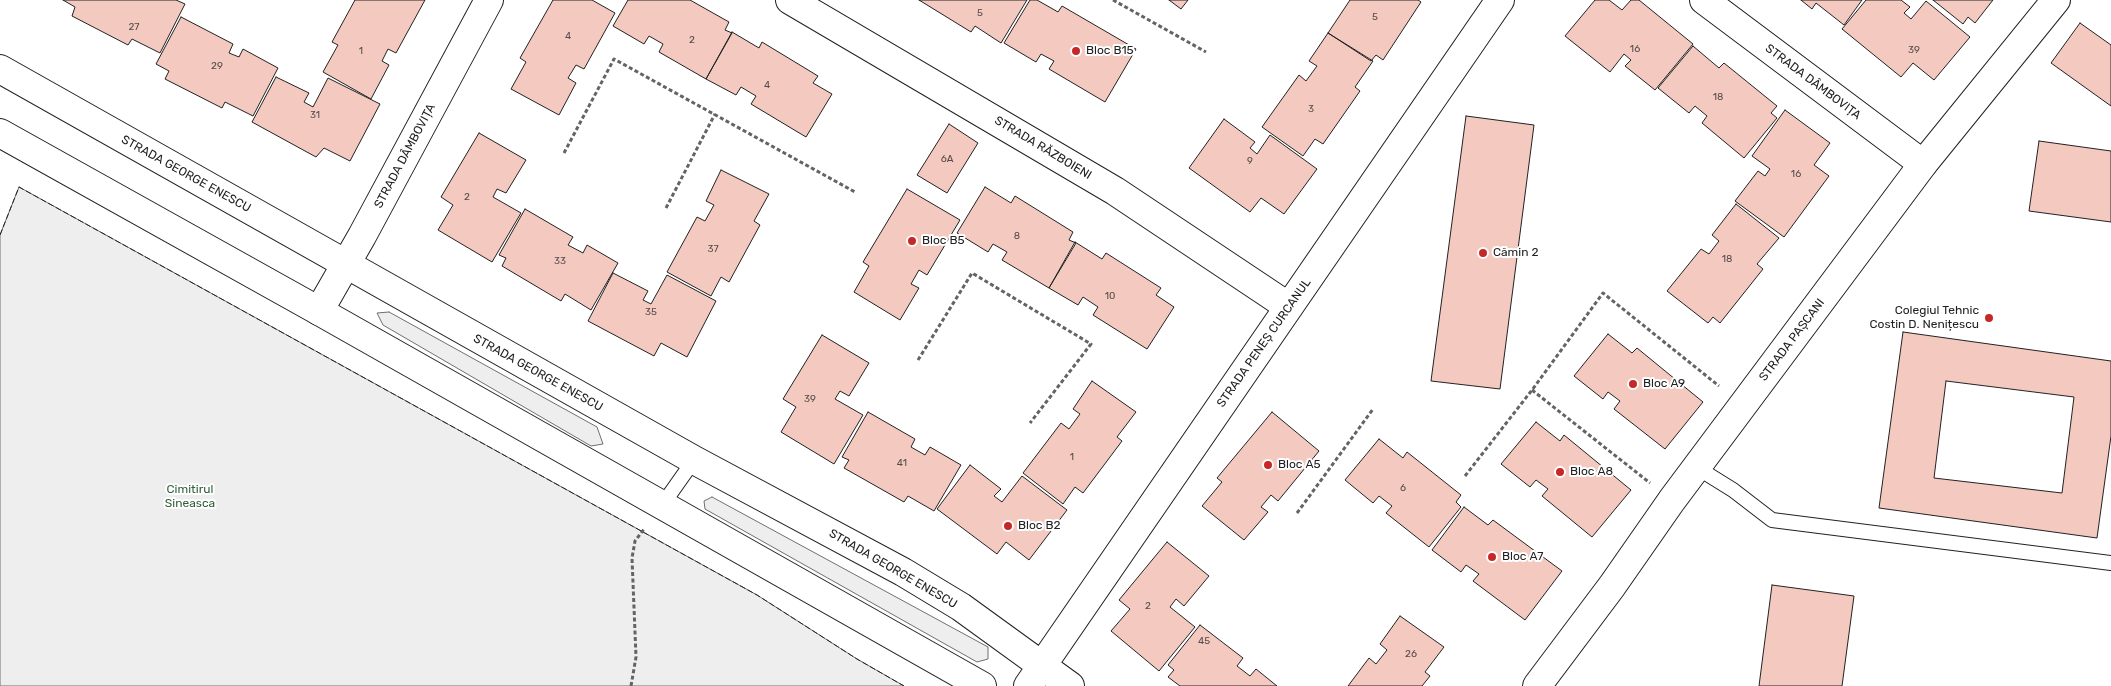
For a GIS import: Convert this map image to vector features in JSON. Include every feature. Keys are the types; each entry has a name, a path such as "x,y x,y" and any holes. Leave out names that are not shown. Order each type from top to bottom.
{"street":[{"name":"STRADA DÂMBOVIȚA","path":"319,311 489,0"},
{"name":"STRADA RĂZBOIENI","path":"790,0 1115,191 1289,307"},
{"name":"STRADA PENEȘ CURCANUL","path":"1035,675 1500,0"},
{"name":"STRADA DÂMBOVIȚA","path":"1704,0 1923,164"},
{"name":"STRADA PAȘCANI","path":"1537,686 1612,586 1672,500 1923,164 2056,0"},
{"name":"STRADA GEORGE ENESCU","path":"0,69 694,460 903,572 961,608 1035,675 1070,686"},
{"path":"0,133 663,504 982,686"}],"lane":[{"path":"663,504 694,460"},
{"path":"1696,468 1733,490 1772,520 2111,563"}],"path":[{"path":"1113,0 1206,52"},
{"path":"564,153 614,59 854,192"},
{"path":"666,208 715,114"},
{"path":"918,360 972,273 1091,344 1030,423"},
{"path":"1465,476 1532,390 1603,293 1743,405"},
{"path":"1532,390 1672,500"},
{"path":"1297,513 1372,409"},
{"path":"631,686 636,657 632,558 635,541 663,504"}],"green space":[{"name":"Cimitirul Sineasca","path":"19,187 757,595 857,659 904,686 0,686 0,235"},
{"path":"389,312 597,427 603,444 591,446 383,325 377,313"},
{"path":"712,497 988,647 988,659 977,662 705,509 704,501"}],"building":[{"path":"63,0 176,0 185,4 160,53 132,39 128,45 72,16 75,7"},
{"path":"355,0 425,0 396,53 388,49 382,61 389,65 371,99 323,72 338,45 332,42"},
{"path":"553,0 592,0 615,13 584,69 576,65 568,78 576,83 559,115 511,89 526,62 520,58"},
{"path":"628,0 690,0 729,22 725,30 732,33 706,79 659,52 663,44 649,36 644,44 613,26"},
{"path":"919,0 1027,0 1001,43 975,26 971,32"},
{"name":"Bloc B15","path":"1030,0 1037,0 1058,12 1062,6 1136,49 1105,102 1049,69 1054,61 1041,54 1036,62 1004,43"},
{"path":"1169,0 1188,0 1181,9"},
{"path":"1350,0 1418,0 1421,2 1383,60 1376,55 1371,61 1328,33"},
{"path":"1595,0 1609,0 1622,10 1631,0 1639,0 1693,44 1655,90 1625,66 1631,60 1624,54 1610,72 1565,36"},
{"path":"1801,0 1862,0 1844,25 1816,3 1812,9"},
{"path":"1866,0 1901,0 1910,7 1904,13 1911,19 1926,1 1970,37 1934,80 1913,63 1901,77 1842,29"},
{"path":"1933,0 1993,0 1975,23 1968,17 1963,24"},
{"path":"181,17 233,44 229,53 239,57 243,49 278,68 253,116 225,102 222,108 165,79 169,71 156,64"},
{"path":"2080,23 2111,45 2111,106 2051,63"},
{"path":"732,32 759,48 762,42 818,76 813,83 832,94 806,137 751,104 756,96 741,87 736,95 706,79"},
{"path":"1328,33 1373,61 1355,87 1360,91 1323,144 1315,139 1303,156 1262,127 1299,75 1306,81 1317,66 1309,61"},
{"path":"1693,46 1719,68 1724,63 1777,106 1771,113 1777,118 1744,158 1702,123 1707,116 1695,106 1689,113 1658,88"},
{"path":"276,77 309,93 304,102 313,107 328,78 380,104 350,161 324,148 316,157 252,122"},
{"path":"1785,110 1830,143 1814,165 1829,176 1784,237 1735,201 1758,171 1765,176 1770,169 1752,156"},
{"name":"Cămin 2","path":"1466,116 1534,125 1500,389 1431,381"},
{"path":"1224,119 1255,142 1250,148 1257,154 1270,135 1317,169 1284,214 1261,198 1250,212 1189,168"},
{"path":"949,124 978,143 947,193 917,175"},
{"path":"479,133 526,160 506,193 497,189 493,197 521,213 492,262 438,230 453,205 441,197"},
{"path":"2039,141 2111,151 2111,222 2029,211"},
{"path":"721,170 769,194 754,221 760,225 729,282 721,277 711,296 667,272 697,217 705,221 714,205 706,201"},
{"path":"985,187 1011,203 1015,196 1073,232 1069,240 1076,243 1049,288 1002,260 1007,252 993,244 988,252 957,233"},
{"name":"Bloc B5","path":"907,189 960,220 927,275 919,270 911,284 919,288 900,320 854,292 869,266 863,262"},
{"path":"1736,204 1779,238 1757,264 1763,269 1720,323 1713,317 1708,323 1667,291 1701,249 1709,254 1719,241 1712,235"},
{"path":"525,209 573,237 568,245 583,253 587,245 618,263 591,310 565,294 561,301 502,266 506,258 499,255"},
{"path":"1075,242 1102,259 1106,253 1161,288 1156,295 1174,307 1147,349 1093,315 1098,307 1083,297 1078,305 1049,288"},
{"path":"613,273 648,291 643,300 651,304 667,275 716,301 687,357 661,343 654,356 588,321"},
{"path":"1903,332 2111,361 2111,436 2097,538 1879,508","holes":["1946,381 2074,397 2062,493 1934,478"]},
{"name":"Bloc A9","path":"1608,334 1632,353 1637,348 1703,402 1665,449 1614,409 1620,401 1608,392 1603,399 1574,376"},
{"path":"822,335 869,363 849,396 840,391 835,399 863,415 834,464 781,432 796,407 783,399"},
{"path":"1092,381 1136,412 1117,437 1122,441 1083,493 1075,487 1063,504 1023,473 1061,423 1069,429 1080,414 1073,409"},
{"path":"868,412 915,439 911,447 925,455 930,447 961,465 934,511 908,496 904,502 844,468 849,460 842,457"},
{"name":"Bloc A5","path":"1272,412 1319,451 1278,501 1271,495 1261,507 1268,512 1244,540 1202,506 1222,482 1217,478"},
{"name":"Bloc A8","path":"1536,422 1560,441 1564,435 1631,490 1592,537 1542,496 1548,489 1536,480 1530,487 1501,464"},
{"path":"1379,439 1403,458 1407,452 1461,495 1456,502 1461,507 1429,547 1386,513 1392,506 1379,496 1373,503 1345,480"},
{"name":"Bloc B2","path":"970,465 1001,489 994,496 1002,502 1022,476 1067,510 1029,560 1006,542 997,554 937,509"},
{"name":"Bloc A7","path":"1464,507 1488,525 1493,520 1562,571 1525,620 1473,581 1479,574 1466,565 1461,572 1432,550"},
{"path":"1167,542 1209,576 1184,606 1176,599 1170,607 1195,627 1159,671 1111,631 1130,609 1119,600"},
{"path":"1772,585 1854,596 1842,686 1759,686"},
{"path":"1400,616 1444,647 1425,672 1430,676 1422,686 1348,686 1369,658 1376,664 1387,650 1380,644"},
{"path":"1200,625 1243,658 1237,666 1250,676 1256,669 1277,686 1180,686 1168,677 1174,670 1168,665"}],"fence":[{"path":"0,235 19,187 757,595 857,659 904,686"}],"place":[{"name":"Bloc B15","path":"1076,51"},
{"name":"Bloc B5","path":"912,241"},
{"name":"Cămin 2","path":"1483,253"},
{"name":"Colegiul Tehnic Costin D. Nenițescu","path":"1989,318"},
{"name":"Bloc A9","path":"1633,384"},
{"name":"Bloc A5","path":"1268,465"},
{"name":"Bloc A8","path":"1560,472"},
{"name":"Bloc B2","path":"1008,526"},
{"name":"Bloc A7","path":"1492,557"}]}
